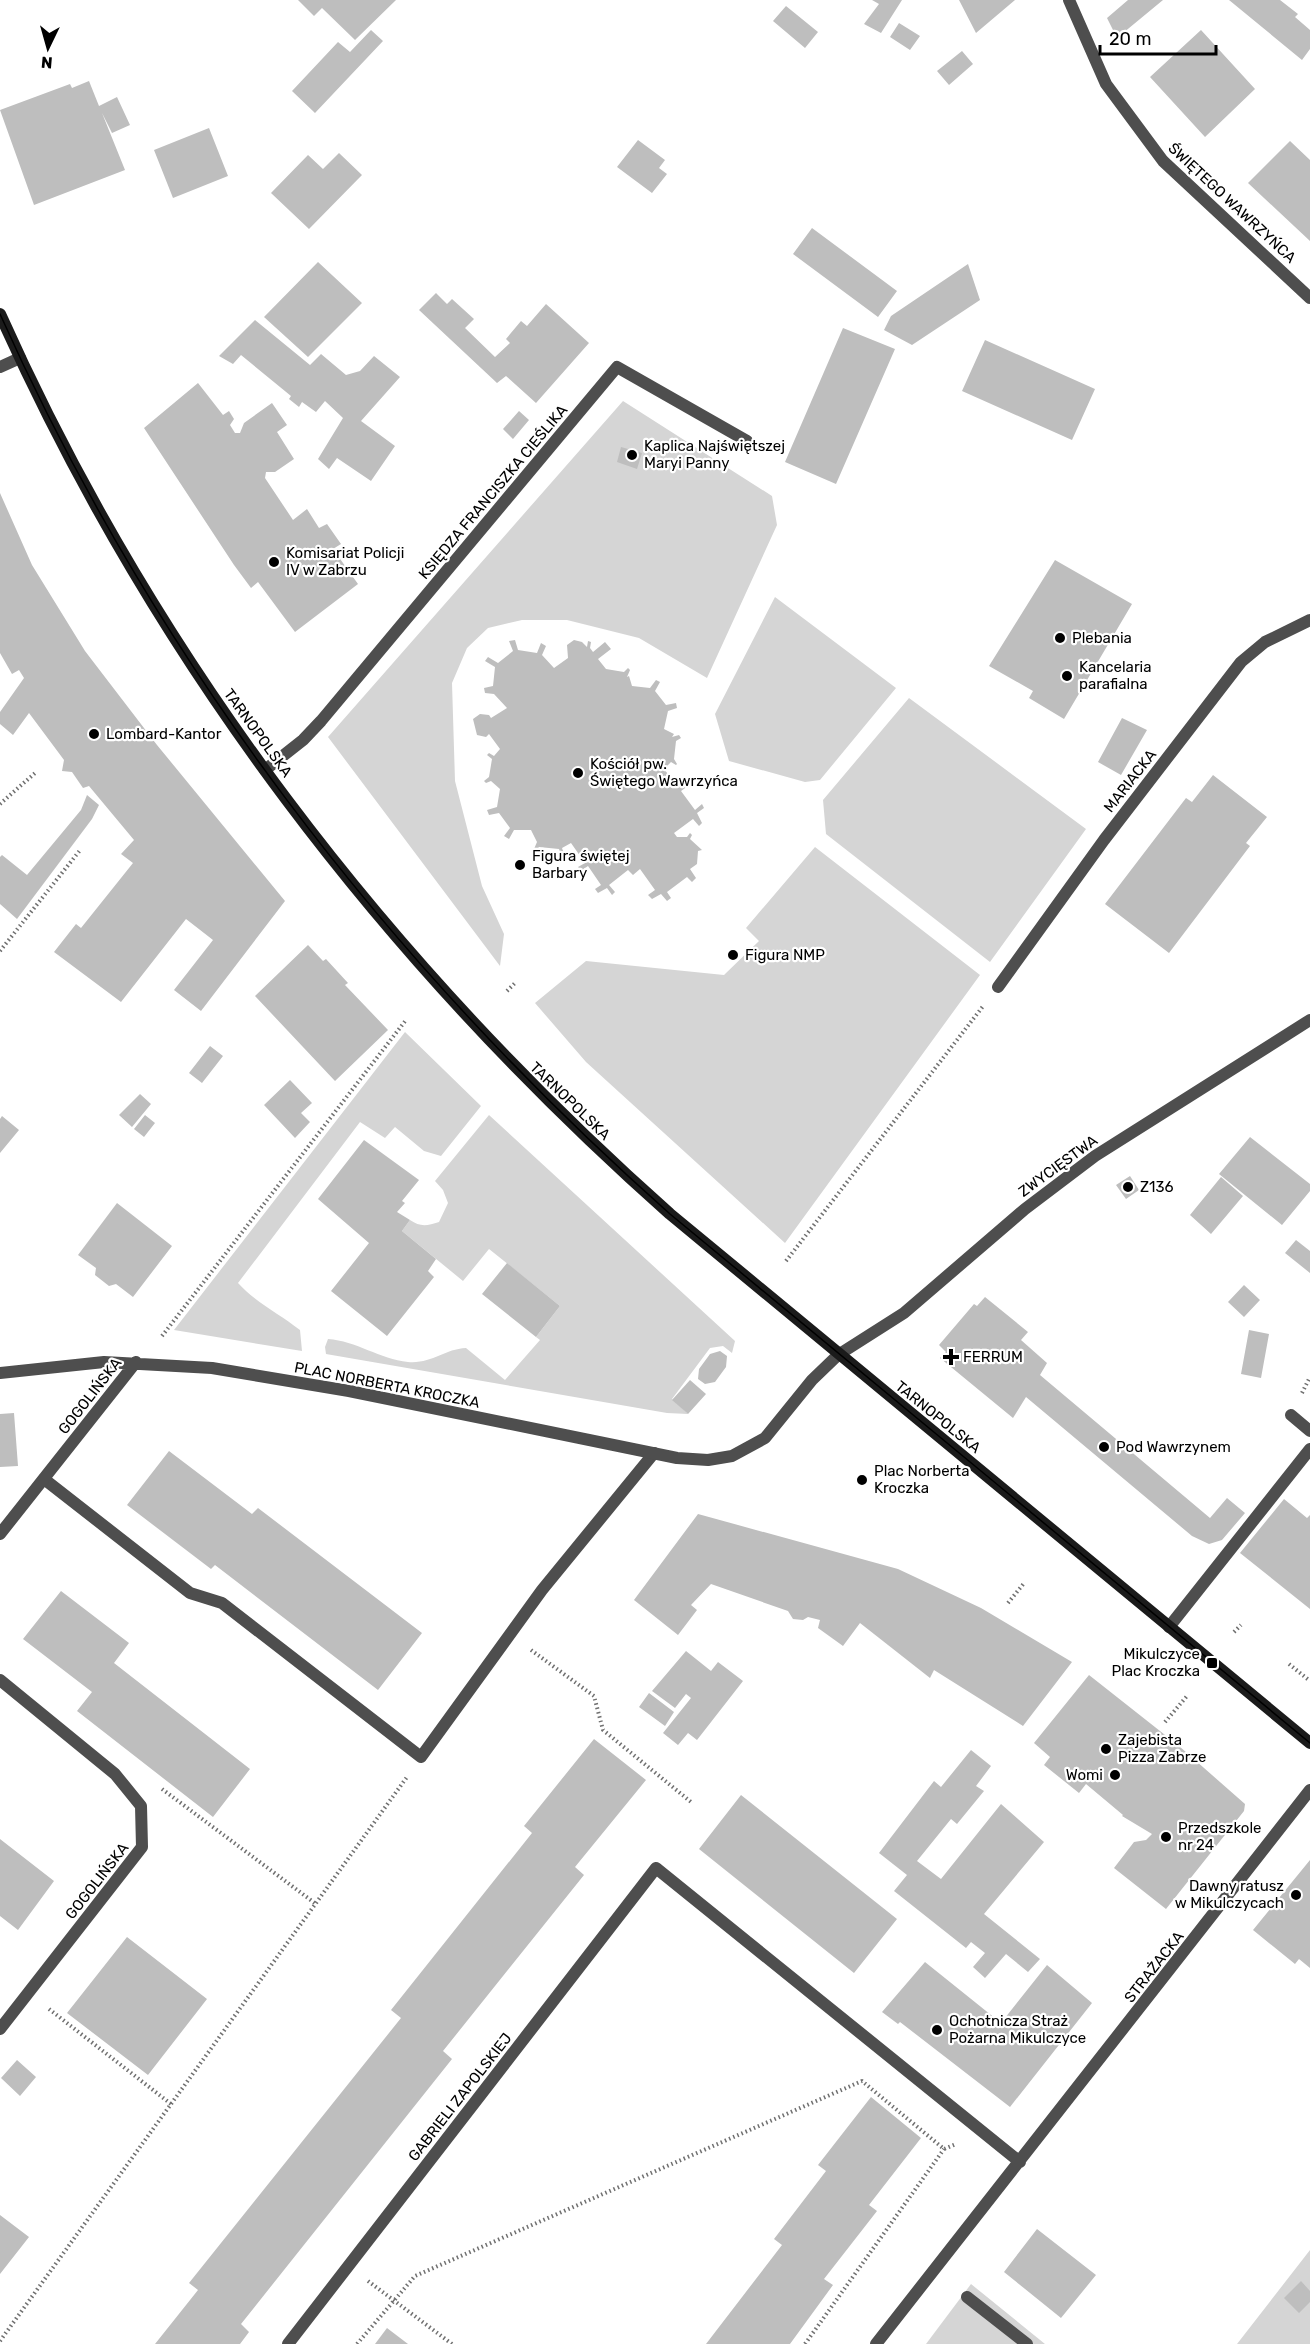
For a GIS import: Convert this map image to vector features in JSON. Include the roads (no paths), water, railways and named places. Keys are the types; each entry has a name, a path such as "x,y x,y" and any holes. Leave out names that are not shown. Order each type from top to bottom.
{"main road":[{"name":"TARNOPOLSKA","path":"0,314 73,466 136,580 265,770 369,905 437,984 518,1071 654,1200 838,1355 1310,1743"}],"street":[{"name":"ŚWIĘTEGO WAWRZYŃCA","path":"1070,0 1106,84 1162,161 1310,298"},
{"path":"0,367 20,358"},
{"name":"KSIĘDZA FRANCISZKA CIEŚLIKA","path":"265,770 303,740 321,721 617,368 747,441"},
{"name":"MARIACKA","path":"998,987 1104,840 1241,662 1265,642 1310,620"},
{"name":"ZWYCIĘSTWA","path":"838,1355 904,1313 1025,1209 1095,1156 1310,1020"},
{"name":"PLAC NORBERTA KROCZKA","path":"0,1373 104,1362 212,1368 349,1391 654,1453 708,1460 732,1456 751,1448 765,1438 812,1380 838,1355"},
{"name":"GOGOLIŃSKA","path":"0,1534 136,1362"},
{"path":"1291,1415 1310,1431"},
{"path":"1169,1627 1310,1449"},
{"path":"44,1479 190,1593 222,1603 421,1757 509,1634 625,1485 654,1453"},
{"name":"GOGOLIŃSKA","path":"0,1680 115,1774 141,1806 142,1847 0,2029"},
{"name":"STRAŻACKA","path":"876,2344 1310,1790"},
{"name":"GABRIELI ZAPOLSKIEJ","path":"288,2344 656,1868 1020,2162"},
{"path":"968,2297 1027,2344"}],"tram line":[{"path":"0,314 62,442 130,566 205,685 287,800 374,910 467,1016 566,1117 670,1214 1310,1743"}],"place":[{"name":"Kaplica Najświętszej Maryi Panny","path":"632,455"},
{"name":"Komisariat Policji IV w Zabrzu","path":"274,562"},
{"name":"Plebania","path":"1060,638"},
{"name":"Kancelaria parafialna","path":"1067,676"},
{"name":"Lombard-Kantor","path":"94,734"},
{"name":"Kościół pw. Świętego Wawrzyńca","path":"578,773"},
{"name":"Figura świętej Barbary","path":"520,865"},
{"name":"Figura NMP","path":"733,955"},
{"name":"Z136","path":"1128,1187"},
{"name":"FERRUM","path":"951,1357"},
{"name":"Pod Wawrzynem","path":"1104,1447"},
{"name":"Plac Norberta Kroczka","path":"862,1480"},
{"name":"Mikulczyce Plac Kroczka","path":"1212,1663"},
{"name":"Zajebista Pizza Zabrze","path":"1106,1749"},
{"name":"Womi","path":"1115,1775"},
{"name":"Przedszkole nr 24","path":"1166,1837"},
{"name":"Dawny ratusz w Mikulczycach","path":"1296,1895"},
{"name":"Ochotnicza Straż Pożarna Mikulczyce","path":"937,2030"}]}
